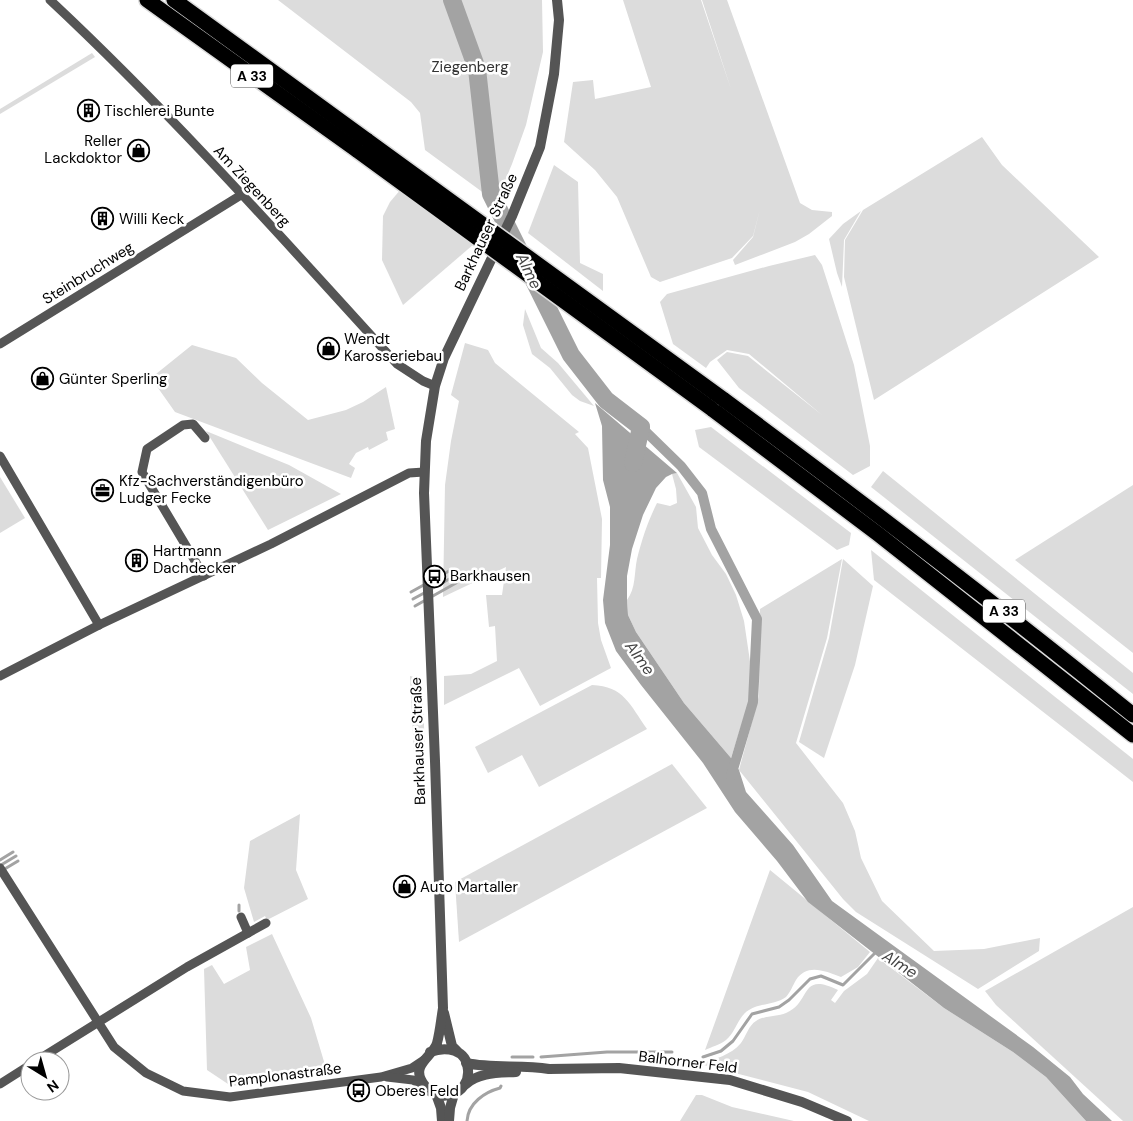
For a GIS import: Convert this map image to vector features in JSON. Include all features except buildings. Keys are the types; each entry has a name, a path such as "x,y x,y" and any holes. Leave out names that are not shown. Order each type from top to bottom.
{"highway":[{"name":"A 33","path":"147,0 363,146"},
{"name":"A 33","path":"174,0 363,146 718,404 847,490 1017,621 1133,715"},
{"name":"A 33","path":"718,404 851,513 1133,735"}],"street":[{"name":"Am Ziegenberg","path":"50,0 187,137 397,364 423,381 435,386"},
{"name":"Barkhauser Straße","path":"427,1056 437,1045 443,1008 424,472 426,441 435,386 444,358 474,291 512,216 540,147 549,108 555,65 559,20 558,0"},
{"name":"Steinbruchweg","path":"0,344 241,195"},
{"path":"204,576 142,472 147,449 183,424 193,424 205,438"},
{"path":"0,456 99,625"},
{"path":"0,676 99,625 271,544 409,473 424,472"},
{"name":"Pamplonastraße","path":"0,868 114,1047 146,1073 183,1091 230,1097 381,1077"},
{"path":"241,917 248,933"},
{"path":"52,1051 187,967 266,923"},
{"name":"Barkhauser Straße","path":"443,1008 452,1046 457,1052"},
{"path":"442,1048 457,1052 466,1063 468,1075 465,1085 454,1094 443,1096 436,1094 414,1080 381,1077 412,1068 427,1056 442,1048"},
{"path":"425,1087 421,1077 421,1065 427,1056"},
{"name":"Balhorner Feld","path":"466,1063 479,1066 538,1067 549,1069 619,1068 730,1080 802,1102 846,1121"},
{"name":"Balhorner Feld","path":"465,1085 473,1077 538,1072 549,1069"},
{"path":"0,1084 20,1071"},
{"path":"436,1094 441,1108 442,1121"},
{"path":"449,1121 454,1094"}],"green space":[{"name":"Ziegenberg","path":"278,0 542,0 543,52 526,125 496,202 425,150 420,113 411,102"},
{"path":"623,0 701,0 731,89 702,0 727,0 800,203 812,210 832,212 832,216 809,234 795,242 735,265 733,260 753,237 760,209 753,236 732,258 660,282 651,277 617,197 595,170 564,142 573,82 593,80 595,99 651,87"},
{"path":"92,53 95,57 0,114 0,109"},
{"path":"982,137 1002,165 1099,257 874,400 844,277 845,240 863,210"},
{"path":"554,165 578,182 580,263 603,274 603,291 528,233"},
{"path":"418,169 474,244 403,305 382,260 383,216 390,202"},
{"path":"861,211 844,240 842,287 829,239 843,224"},
{"path":"815,255 822,265 854,365 870,446 870,466 853,475 739,388 717,360 727,352 748,356 822,415 749,354 727,350 710,362 706,368 673,344 660,302 667,294"},
{"path":"525,309 541,348 558,363 594,406 580,401 572,395 550,368 532,354 523,325"},
{"path":"465,343 488,350 495,363 579,432 575,434 588,448 602,519 601,578 597,578 598,623 601,640 611,668 540,706 519,668 444,705 444,676 471,674 497,661 495,626 489,627 486,595 502,595 506,567 443,597 445,485 459,401 451,395"},
{"path":"192,345 236,358 262,383 308,420 346,410 363,402 386,387 395,429 386,432 388,440 369,450 368,447 356,453 349,464 355,468 351,478 175,412 151,378"},
{"path":"711,427 851,533 849,545 837,550 699,447 695,430"},
{"path":"206,431 289,465 341,494 268,530"},
{"path":"883,471 1133,673 1133,694 871,487"},
{"path":"677,473 696,507 698,528 712,555 726,574 736,595 744,621 751,668 749,701 731,758 684,703 636,632 628,615 627,600 633,585 637,559 646,530 657,503 670,506 677,503 672,474"},
{"path":"0,477 25,518 0,533"},
{"path":"1133,485 1133,653 1015,560"},
{"path":"871,550 1133,759 1133,782 874,580"},
{"path":"842,559 827,638 796,743 843,803 855,831 861,858 882,901 934,951 984,949 1040,938 1039,951 978,989 856,912 843,899 739,770 759,696 760,609"},
{"path":"843,559 873,586 855,665 824,758 799,742 829,638"},
{"path":"410,676 422,679 425,749 414,754"},
{"path":"592,685 603,686 619,693 631,705 647,729 539,787 522,755 488,773 475,747"},
{"path":"672,764 707,808 459,942 455,882"},
{"path":"300,814 296,870 308,899 267,920 265,916 254,922 244,888 250,841"},
{"path":"770,870 870,952 858,967 841,977 817,970 805,972 796,980 786,997 782,1000 749,1010 742,1016 726,1040 705,1050"},
{"path":"1133,907 1133,1121 1123,1121 996,1005 985,991"},
{"path":"272,934 311,1018 328,1075 231,1086 207,1070 204,969 212,965 224,984 250,970 246,947"},
{"path":"878,958 944,1008 1013,1052 1046,1077 1086,1121 869,1121 808,1092 700,1064 732,1051 741,1043 749,1028 756,1021 786,1013 794,1008 811,986 817,984 826,985 838,990 831,1000 835,1003 844,991 867,974"},
{"path":"696,1095 702,1095 732,1107 794,1121 680,1121"}],"water":[{"path":"595,403 677,473 666,477 656,488 643,515 632,549 627,576 628,615 636,632 684,703 739,770 746,792 793,845 832,901 1033,1047 1070,1077 1083,1094 1112,1121 1086,1121 1046,1077 1013,1052 944,1008 808,902 777,861 735,812 703,763 616,651 605,623 603,600 610,545 610,507 603,480 602,426"}],"waterway":[{"name":"Alme","path":"452,0 477,69 491,194 571,355 606,400 641,427 633,463"},
{"path":"641,427 681,466 702,493 711,529 757,619 753,702 731,776"},
{"path":"411,592 449,571"},
{"path":"431,589 453,577"},
{"path":"415,606 456,583"},
{"path":"413,599 426,592"},
{"path":"0,860 13,852"},
{"path":"1,865 16,856"},
{"path":"3,870 18,861"},
{"path":"239,905 239,911"},
{"path":"703,1057 721,1051 733,1041 752,1014 779,1007 789,1000 810,979 821,976 843,985 876,952"},
{"path":"541,1057 607,1052 672,1052"},
{"path":"512,1057 533,1057"},
{"path":"467,1121 470,1109 478,1099 501,1086"}],"place":[{"name":"Tischlerei Bunte","path":"88,111"},
{"name":"Reller Lackdoktor","path":"138,150"},
{"name":"Willi Keck","path":"103,219"},
{"name":"Wendt Karosseriebau","path":"328,348"},
{"name":"Günter Sperling","path":"43,379"},
{"name":"Kfz-Sachverständigenbüro Ludger Fecke","path":"103,490"},
{"name":"Hartmann Dachdecker","path":"137,560"},
{"name":"Barkhausen","path":"434,576"},
{"name":"Auto Martaller","path":"404,887"},
{"name":"Oberes Feld","path":"359,1091"}]}
